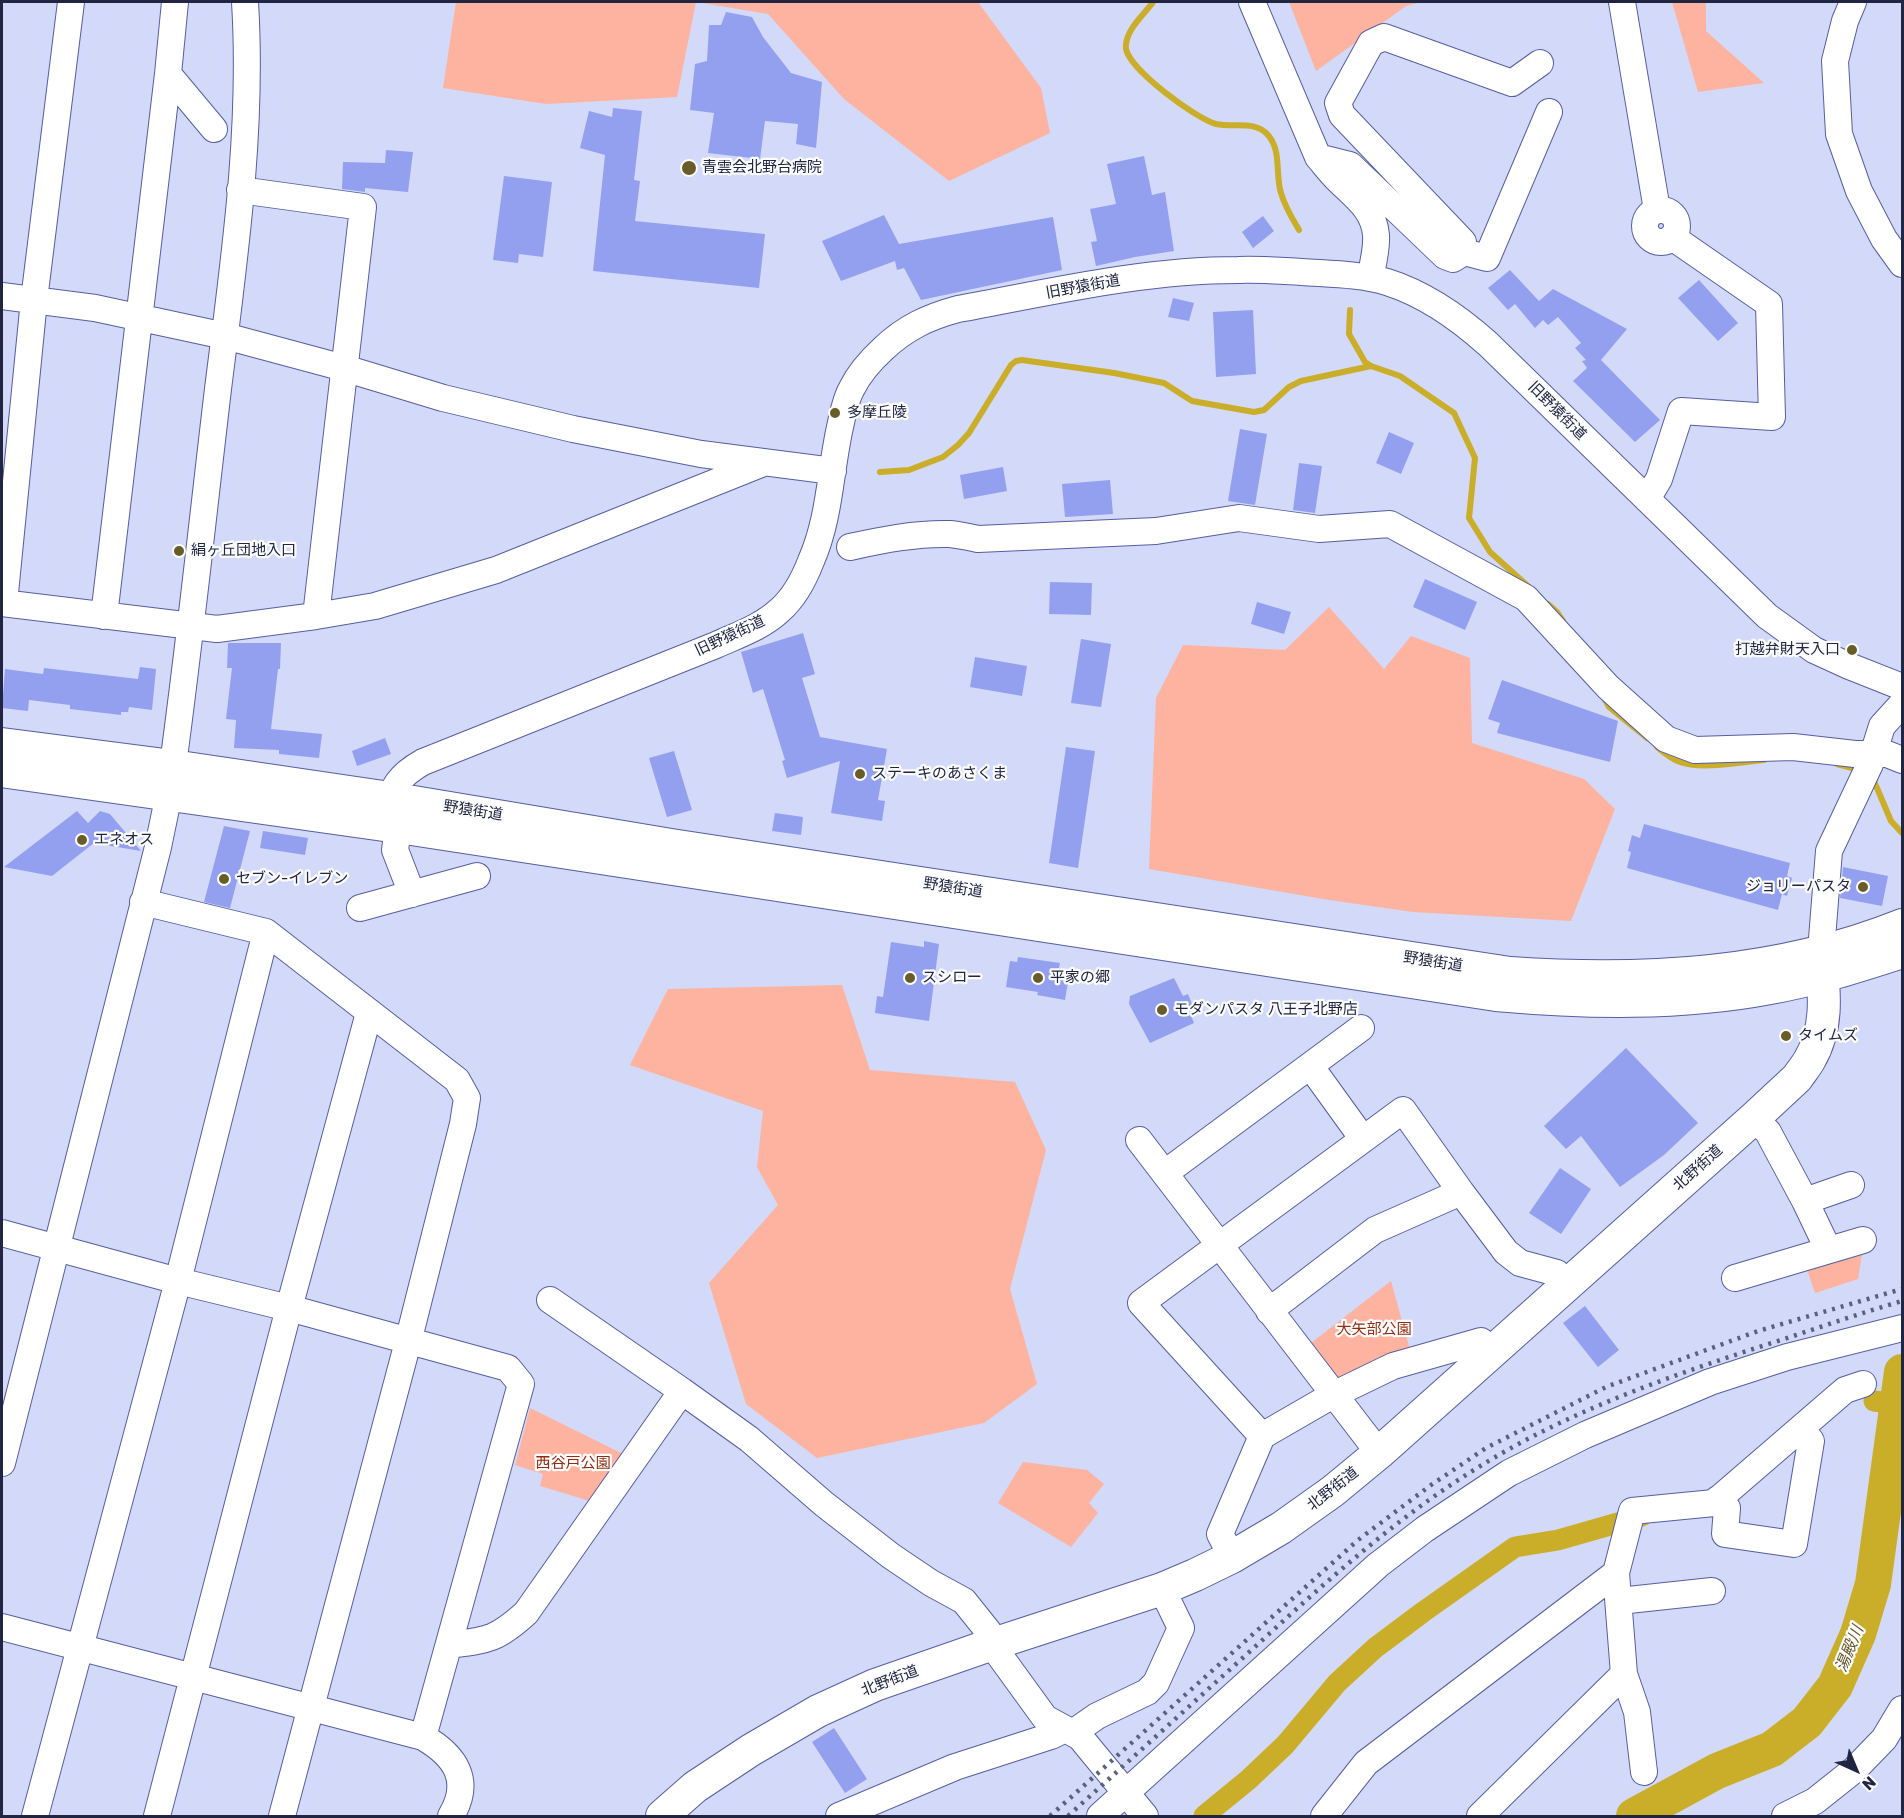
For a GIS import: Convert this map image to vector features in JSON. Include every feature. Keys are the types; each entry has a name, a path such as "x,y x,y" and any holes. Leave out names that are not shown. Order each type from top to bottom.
{"main road":[{"name":"野猿街道","path":"2,744 171,780 389,817 715,851 1510,973 1589,977 1643,976 1769,964 1822,964 1902,952"},
{"name":"野猿街道","path":"2,771 171,780"},
{"name":"野猿街道","path":"1822,964 1902,926"},
{"name":"北野街道","path":"662,1816 695,1787 751,1750 818,1711 874,1685 1162,1589 1232,1557 1316,1504 1379,1453 1494,1352 1797,1078 1811,1057 1823,1020 1822,964"}],"street":[{"path":"70,2 34,300 3,603 217,629 375,606 496,570 764,462"},
{"path":"104,616 175,2"},
{"path":"2,1463 158,847 171,780 225,336 240,190 246,120 248,46 245,2"},
{"path":"1252,2 1318,157 1370,213 1376,235 1370,278"},
{"path":"1622,2 1657,210 1668,211 1675,218 1677,228 1672,237 1769,304 1772,417 1681,411 1659,479 1647,499"},
{"path":"1853,2 1845,21 1835,61 1839,134 1859,191 1884,239 1902,264"},
{"path":"1464,252 1463,242 1342,115 1338,103 1371,43 1384,37 1512,83 1540,63"},
{"path":"168,74 214,129"},
{"path":"1318,157 1350,165 1445,256 1453,259 1464,252 1487,258 1549,112"},
{"path":"240,190 363,207 316,616"},
{"name":"旧野猿街道","path":"389,817 398,781 411,769 436,756 760,626 781,610 802,583 822,534 836,443 851,389 860,374 877,355 906,329 937,314 958,309 1103,289 1151,276 1238,270 1319,273 1370,278 1407,290 1438,306 1474,332 1767,616 1814,650 1831,659 1902,687"},
{"path":"2,296 96,308 225,336 443,398 573,429 701,454 833,471"},
{"path":"850,547 928,535 951,534 978,539 1156,531 1239,518 1319,530 1390,524 1526,598 1603,682 1666,739 1695,750 1793,747 1871,759 1887,754 1902,760"},
{"path":"1822,964 1829,851 1859,788 1882,726 1902,704"},
{"path":"389,817 395,850 412,894"},
{"path":"360,908 477,876"},
{"path":"143,902 266,932 457,1080 467,1098 463,1124 408,1342 282,1816"},
{"path":"35,1816 178,1281 266,932"},
{"path":"157,1816 289,1308 369,1013"},
{"path":"1165,1173 1361,1028"},
{"path":"1311,1066 1363,1139"},
{"path":"1262,1436 1142,1303 1403,1110 1506,1252 1520,1263 1557,1273 1567,1285"},
{"path":"1754,1118 1768,1132 1828,1249"},
{"path":"1139,1140 1379,1453"},
{"path":"1805,1201 1851,1185"},
{"path":"1269,1311 1375,1230 1461,1192"},
{"path":"2,1233 508,1368 521,1384 423,1737"},
{"path":"1735,1278 1863,1240"},
{"path":"550,1300 748,1439 891,1557 964,1601 988,1631 1000,1656 1045,1718 1080,1737 1145,1816"},
{"path":"1100,1816 1378,1565 1425,1529 1509,1473 1584,1435 1710,1382 1787,1357 1902,1328"},
{"path":"1232,1557 1220,1534 1262,1436 1333,1395 1393,1366 1481,1341 1494,1352"},
{"path":"1644,1772 1637,1712 1624,1674 1616,1573 1632,1510 1713,1503 1845,1390 1863,1384"},
{"path":"449,1645 486,1641 506,1631 526,1614 682,1391"},
{"path":"1718,1499 1727,1508 1725,1534 1794,1544 1811,1441 1800,1428"},
{"path":"1324,1816 1366,1763 1616,1573"},
{"path":"839,1816 955,1767 1070,1731 1148,1692 1156,1683 1181,1628 1162,1589"},
{"path":"1619,1601 1712,1591"},
{"path":"2,1627 423,1737 449,1755 460,1776 459,1803 451,1816"},
{"path":"1480,1816 1624,1674"},
{"path":"1785,1816 1815,1801 1854,1770 1884,1739 1902,1710"}],"green space":[{"path":"456,2 696,2 677,97 546,104 443,88"},
{"path":"696,2 978,2 1041,88 1050,133 949,181 844,99 768,14"},
{"path":"1289,2 1422,2 1406,6 1316,71"},
{"path":"1672,2 1706,2 1706,31 1764,83 1698,92"},
{"path":"1329,607 1384,669 1411,636 1470,658 1472,743 1584,779 1615,809 1571,921 1413,912 1149,869 1156,698 1183,645 1285,650"},
{"path":"842,985 870,1070 1015,1082 1046,1150 1010,1289 1037,1384 984,1423 817,1458 746,1404 709,1283 778,1205 757,1167 763,1111 630,1065 668,989"},
{"path":"1863,1247 1858,1279 1815,1293 1805,1264"},
{"name":"大矢部公園","path":"1391,1281 1410,1350 1339,1381 1307,1346"},
{"name":"西谷戸公園","path":"530,1408 623,1454 590,1501 540,1486 543,1474 515,1465"},
{"path":"1023,1462 1087,1470 1104,1484 1089,1503 1098,1513 1071,1547 998,1503"}],"building":[{"path":"726,12 752,17 763,37 791,73 822,82 816,148 796,144 798,124 765,121 760,159 708,153 714,113 690,110 695,64 707,61 709,25 721,25"},
{"path":"613,108 642,111 634,180 640,181 635,221 765,234 759,288 593,271 605,155 580,148 589,111 612,117"},
{"path":"386,150 413,152 408,192 365,188 365,192 342,189 343,162 385,163"},
{"path":"1144,156 1152,195 1165,192 1174,251 1096,266 1091,242 1097,241 1090,209 1116,204 1107,164"},
{"path":"504,176 552,182 543,257 519,254 518,263 493,260"},
{"path":"884,215 899,244 1053,217 1062,270 921,300 904,268 897,270 895,261 841,281 822,241"},
{"path":"1263,216 1274,231 1253,248 1242,232"},
{"path":"1510,270 1539,301 1553,289 1627,329 1601,360 1660,420 1635,442 1573,381 1587,368 1582,361 1586,360 1575,348 1581,343 1558,317 1548,325 1543,320 1535,328 1515,304 1508,310 1488,288"},
{"path":"1699,280 1738,323 1718,341 1678,298"},
{"path":"1173,298 1194,303 1189,321 1168,317"},
{"path":"1253,310 1256,374 1216,377 1213,312"},
{"path":"1240,429 1267,434 1255,505 1228,501"},
{"path":"1389,432 1414,443 1401,474 1376,463"},
{"path":"1299,463 1322,466 1315,513 1293,510"},
{"path":"1003,467 1007,491 964,499 960,475"},
{"path":"1110,480 1113,514 1065,517 1062,484"},
{"path":"1425,579 1477,602 1465,630 1413,607"},
{"path":"1050,582 1092,583 1091,615 1049,614"},
{"path":"1257,602 1291,612 1284,634 1251,624"},
{"path":"803,633 815,674 802,678 820,737 887,749 878,800 885,801 882,821 831,813 840,761 787,778 782,761 785,760 763,689 753,693 741,652"},
{"path":"1081,639 1111,644 1101,707 1071,703"},
{"path":"228,643 281,643 280,669 278,669 271,729 322,734 319,758 279,754 279,750 234,748 236,720 226,719 232,668 227,668"},
{"path":"975,657 1027,666 1022,696 970,687"},
{"path":"140,667 156,669 152,710 129,707 128,712 121,712 121,715 70,709 70,705 29,700 28,711 2,708 5,669 43,674 44,668 138,679"},
{"path":"1502,680 1618,721 1610,762 1497,733 1500,723 1488,719"},
{"path":"385,738 391,754 357,766 352,751"},
{"path":"1066,747 1095,751 1078,868 1049,863"},
{"path":"674,751 692,810 667,817 649,758"},
{"path":"77,811 88,823 100,811 110,814 141,851 105,845 99,839 52,876 4,867"},
{"path":"775,813 803,817 801,835 772,831"},
{"path":"1644,824 1790,863 1787,876 1792,878 1787,896 1782,894 1778,910 1627,868 1632,835 1640,838"},
{"name":"セブン-イレブン","path":"224,826 250,831 230,908 204,902"},
{"path":"263,831 308,838 305,855 260,848"},
{"name":"ジョリーパスタ","path":"1843,867 1888,876 1882,906 1840,898"},
{"name":"スシロー","path":"924,941 939,944 929,1021 875,1013 877,996 883,997 891,942 924,947"},
{"name":"平家の郷","path":"1018,957 1060,963 1059,968 1070,970 1065,1000 1037,995 1038,992 1006,987 1010,961 1017,962"},
{"name":"モダンパスタ 八王子北野店","path":"1174,978 1183,996 1188,994 1194,1009 1189,1011 1194,1023 1150,1043 1129,1004 1130,996"},
{"path":"1626,1048 1698,1123 1664,1155 1620,1187 1581,1136 1566,1149 1544,1126"},
{"path":"1560,1168 1591,1189 1561,1234 1529,1213"},
{"path":"1585,1306 1619,1350 1598,1367 1563,1323"},
{"path":"834,1728 867,1779 845,1793 812,1742"}],"waterway":[{"path":"1153,2 1128,36 1126,49 1130,58 1165,92 1206,120 1223,125 1251,126 1263,130 1268,135 1277,156 1279,186 1299,230"},
{"path":"1350,310 1349,334 1365,362 1400,376 1454,413 1475,458 1469,518 1490,552 1529,587"},
{"path":"880,472 909,470 943,457 958,445 969,433 1011,365 1016,361 1114,373 1164,383 1192,401 1254,412 1264,410 1289,387 1301,381 1371,366"},
{"path":"1548,604 1563,621"},
{"path":"1603,696 1609,707 1647,738"},
{"path":"1657,747 1674,759 1689,764 1733,764 1764,760"},
{"path":"1837,764 1860,773"},
{"path":"1869,778 1874,781 1891,821 1902,833"},
{"name":"湯殿川","path":"1634,1816 1717,1771 1772,1749 1807,1722 1835,1686 1858,1634 1873,1584 1902,1372"},
{"path":"1874,1401 1898,1404"},
{"path":"1204,1816 1248,1780 1285,1745 1337,1683 1375,1648 1515,1547 1558,1540 1642,1516"}],"railway":[{"path":"1050,1816 1358,1540 1431,1485 1486,1448 1606,1387 1758,1331 1902,1289"},
{"path":"1068,1816 1341,1570 1399,1522 1492,1459 1556,1425 1657,1382 1902,1301"}],"place":[{"name":"青雲会北野台病院","path":"689,168"},
{"name":"多摩丘陵","path":"835,413"},
{"name":"絹ヶ丘団地入口","path":"179,551"},
{"name":"打越弁財天入口","path":"1852,650"},
{"name":"ステーキのあさくま","path":"860,774"},
{"name":"エネオス","path":"82,840"},
{"name":"セブン-イレブン","path":"224,879"},
{"name":"ジョリーパスタ","path":"1863,887"},
{"name":"スシロー","path":"910,978"},
{"name":"平家の郷","path":"1038,978"},
{"name":"モダンパスタ 八王子北野店","path":"1162,1010"},
{"name":"タイムズ","path":"1786,1036"}]}
